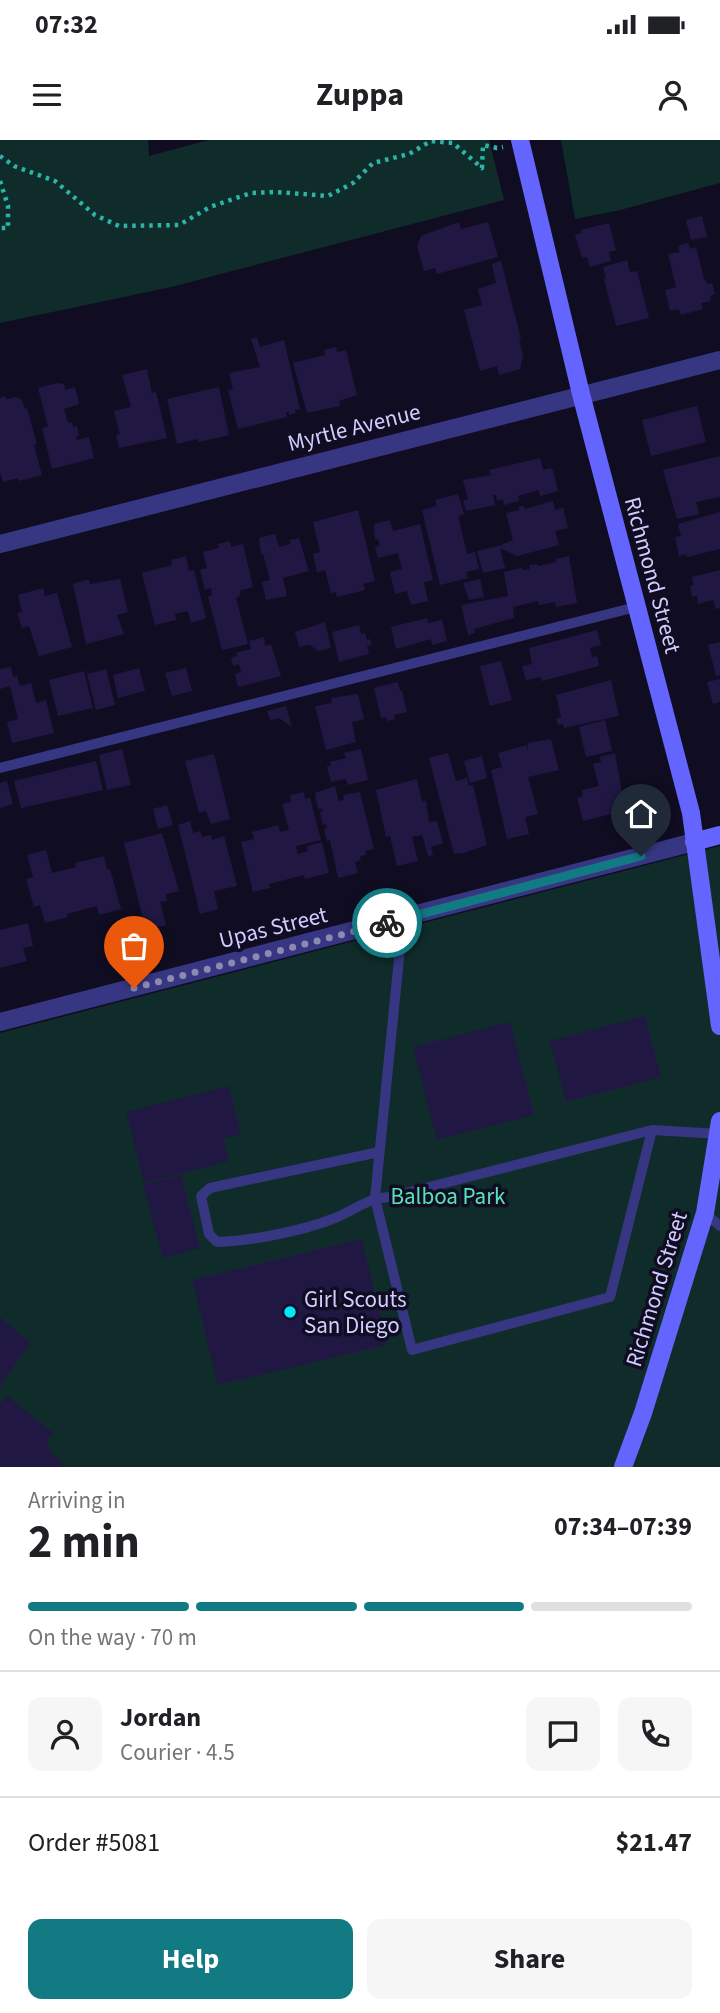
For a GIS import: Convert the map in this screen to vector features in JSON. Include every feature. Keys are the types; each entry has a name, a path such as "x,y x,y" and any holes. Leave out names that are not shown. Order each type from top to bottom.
{"street":[{"name":"Richmond Street","path":"521,142 581,394 691,813 720,1026"},
{"name":"Myrtle Avenue","path":"0,544 720,360"},
{"name":"Upas Street","path":"0,1022 720,835"},
{"name":"Richmond Street","path":"623,1467 643,1413 705,1213 720,1121"}],"lane":[{"path":"0,768 636,607"},
{"path":"403,919 375,1198 412,1350 610,1297 652,1130"},
{"path":"379,1152 210,1188 201,1196 209,1234 217,1242 236,1241 334,1218 375,1198 390,1197 652,1130 720,1134"},
{"path":"705,1213 720,1226"}],"path":[{"path":"0,156 14,166 55,181 95,215 119,226 150,226 179,225 210,208 251,194 276,192 328,196 354,183 373,163 408,154 431,141 453,143 482,168 483,145 497,148 521,142"},
{"path":"0,181 8,206 8,228 0,228"}],"green space":[{"path":"0,140 148,140 149,156 209,140 489,140 504,200 171,287 0,323"},
{"path":"561,140 720,140 720,183 620,210 575,219"},
{"name":"Balboa Park","path":"720,846 720,1467 0,1467 0,1033"}],"building":[{"path":"702,216 707,237 691,240 686,220"},
{"path":"459,222 461,229 488,222 498,257 437,274 435,268 424,271 417,246 421,236"},
{"path":"609,223 616,250 609,252 611,261 590,267 587,257 582,258 575,235 581,233 581,230"},
{"path":"688,243 690,249 696,247 704,279 708,284 712,283 715,294 710,296 711,301 701,303 703,309 681,315 679,309 670,311 665,290 676,287 668,254 680,252 678,246"},
{"path":"627,260 630,272 637,271 649,318 616,326 603,267"},
{"path":"501,261 523,355 520,369 499,375 497,366 480,371 464,310 482,305 478,289 496,283 492,264"},
{"path":"257,337 260,347 284,340 300,409 289,415 289,412 286,412 287,417 238,429 228,390 233,389 229,373 260,367 251,339"},
{"path":"336,347 337,352 346,350 357,395 339,401 340,406 307,413 293,363 325,355 324,350"},
{"path":"147,369 152,393 156,392 167,438 119,448 116,435 120,434 114,411 131,407 122,375"},
{"path":"64,384 65,390 75,387 79,404 64,409 68,423 72,422 73,427 77,426 77,440 89,437 94,458 52,469 42,428 48,426 38,388"},
{"path":"219,387 229,435 177,444 167,399"},
{"path":"5,396 7,399 16,397 22,400 25,409 27,408 42,475 3,482 0,472 0,398"},
{"path":"697,406 706,442 651,456 642,420"},
{"path":"720,456 720,497 696,502 699,514 677,519 663,470"},
{"path":"540,458 543,470 553,470 558,491 540,496 538,490 518,496 519,501 504,505 503,499 497,501 496,495 493,495 495,505 466,511 463,500 468,499 463,480 491,475 489,470"},
{"path":"458,494 464,514 458,516 467,554 475,552 479,569 466,572 468,578 440,585 422,510 437,506 435,500"},
{"path":"553,501 555,510 563,508 568,528 555,531 559,545 517,556 500,548 505,568 483,573 477,551 513,540 506,513 519,510 519,507 524,506 525,509"},
{"path":"358,510 375,581 363,584 365,590 337,597 336,592 331,593 325,570 317,572 313,554 320,552 313,522"},
{"path":"720,512 720,549 687,557 686,554 679,556 675,537 681,536 678,524"},
{"path":"390,520 393,531 420,524 433,580 424,582 428,601 411,605 407,591 395,594 390,572 402,569 398,553 378,558 375,547 380,545 378,539 375,540 374,524"},
{"path":"275,534 279,547 291,544 289,540 299,538 309,571 283,578 287,596 266,600 262,582 270,580 263,554 261,555 259,538"},
{"path":"230,541 231,547 243,544 253,587 241,590 236,598 248,644 222,650 208,597 212,595 211,588 205,590 200,570 207,568 203,552 219,548 218,544"},
{"path":"186,556 189,571 194,570 206,618 191,623 188,611 175,614 176,620 155,625 142,573 172,565 171,560"},
{"path":"569,556 577,603 556,607 555,602 539,605 538,601 513,607 514,618 474,629 475,633 468,635 461,605 508,596 504,572 530,569 529,565 556,562 556,559"},
{"path":"720,570 720,608 716,609 713,600 698,604 697,596 692,597 692,577"},
{"path":"120,579 128,612 117,615 124,634 86,644 73,584 86,580 89,580 90,584"},
{"path":"480,579 484,597 469,600 463,583"},
{"path":"43,588 45,596 57,593 72,647 39,656 29,626 22,628 17,613 22,612 18,595"},
{"path":"427,618 428,623 442,620 447,641 432,645 431,639 396,649 391,627"},
{"path":"325,622 331,648 318,651 310,645 299,647 295,632"},
{"path":"359,625 361,634 365,633 367,640 370,639 372,645 367,646 369,654 339,662 332,632"},
{"path":"597,630 601,645 590,648 592,657 597,656 599,666 542,681 541,677 526,680 522,666 532,664 529,648"},
{"path":"264,637 265,646 271,644 281,676 238,687 235,674 241,672 239,664 233,666 231,658 237,656 236,653 251,649 249,641"},
{"path":"720,642 720,675 716,676 708,645"},
{"path":"501,661 512,700 490,706 480,666"},
{"path":"11,667 13,677 17,676 20,686 31,683 36,703 46,700 54,733 12,743 7,722 18,719 10,686 0,689 0,669"},
{"path":"139,668 145,691 118,698 113,675"},
{"path":"186,668 192,691 172,696 165,673"},
{"path":"106,669 115,705 96,710 87,674"},
{"path":"84,671 93,708 58,716 49,680"},
{"path":"720,679 720,702 713,704 707,682"},
{"path":"611,680 619,716 564,728 563,724 558,725 556,719 561,717 556,695"},
{"path":"398,682 407,712 394,715 395,719 387,721 386,717 381,718 374,688"},
{"path":"358,694 364,719 352,722 356,742 326,750 315,706 332,703 331,698"},
{"path":"286,706 292,727 279,718 270,720 267,711"},
{"path":"605,720 612,751 586,757 579,727"},
{"path":"551,739 559,770 528,777 538,814 525,817 529,834 507,839 491,770 502,767 498,753 527,745 528,751 528,743"},
{"path":"122,749 131,785 107,790 99,755"},
{"path":"361,749 368,780 348,785 346,779 331,782 327,766 331,766 330,762 346,758 344,753"},
{"path":"448,753 456,781 467,778 469,786 473,785 487,845 464,853 454,854 429,758"},
{"path":"615,753 622,792 628,790 632,809 583,821 577,798 583,796 582,790 599,786 593,764 601,762 600,757"},
{"path":"214,754 230,819 211,824 206,811 199,813 185,761"},
{"path":"482,756 487,778 470,783 464,761"},
{"path":"96,761 103,790 21,808 14,781"},
{"path":"417,779 422,802 426,801 429,822 437,821 443,843 431,847 433,855 428,856 422,835 412,837 418,861 397,866 390,836 386,837 376,790"},
{"path":"7,781 13,804 0,808 0,783"},
{"path":"335,786 339,801 344,800 343,795 360,792 374,849 365,851 366,855 360,856 361,860 355,862 358,873 338,878 330,840 327,841 324,829 327,828 326,824 323,825 320,812 323,812 322,808 318,809 315,793"},
{"path":"304,792 305,799 310,798 321,840 296,846 298,854 308,851 307,846 322,842 329,873 305,879 304,875 269,884 270,888 253,892 241,842 254,839 252,832 278,825 280,832 289,830 282,804 291,802 290,795"},
{"path":"167,805 173,825 158,829 153,809"},
{"path":"190,821 193,833 200,831 202,837 211,835 212,840 224,836 237,886 214,891 218,909 200,914 178,825"},
{"path":"162,833 179,891 166,894 167,901 160,902 166,925 146,931 124,843"},
{"path":"46,850 52,873 76,867 75,863 104,856 121,909 99,915 97,906 45,923 40,905 34,907 26,879 33,877 27,855"},
{"path":"28,923 33,946 23,948 27,961 0,968 0,930"},
{"path":"645,1016 661,1077 566,1102 550,1041"},
{"path":"510,1022 534,1115 437,1140 413,1047"},
{"path":"229,1086 241,1134 223,1138 229,1161 144,1183 126,1112"},
{"path":"181,1175 200,1248 163,1258 143,1185"},
{"name":"Girl Scouts San Diego","path":"362,1239 387,1345 218,1385 192,1280"},
{"path":"0,1317 30,1343 0,1387"},
{"path":"7,1396 53,1433 47,1441 51,1453 63,1467 0,1467 0,1404"}],"way so far":[{"path":"134,988 387,923"}],"place":[{"name":"Girl Scouts San Diego","path":"290,1312"}],"route":[{"path":"387,923 641,856"}]}
